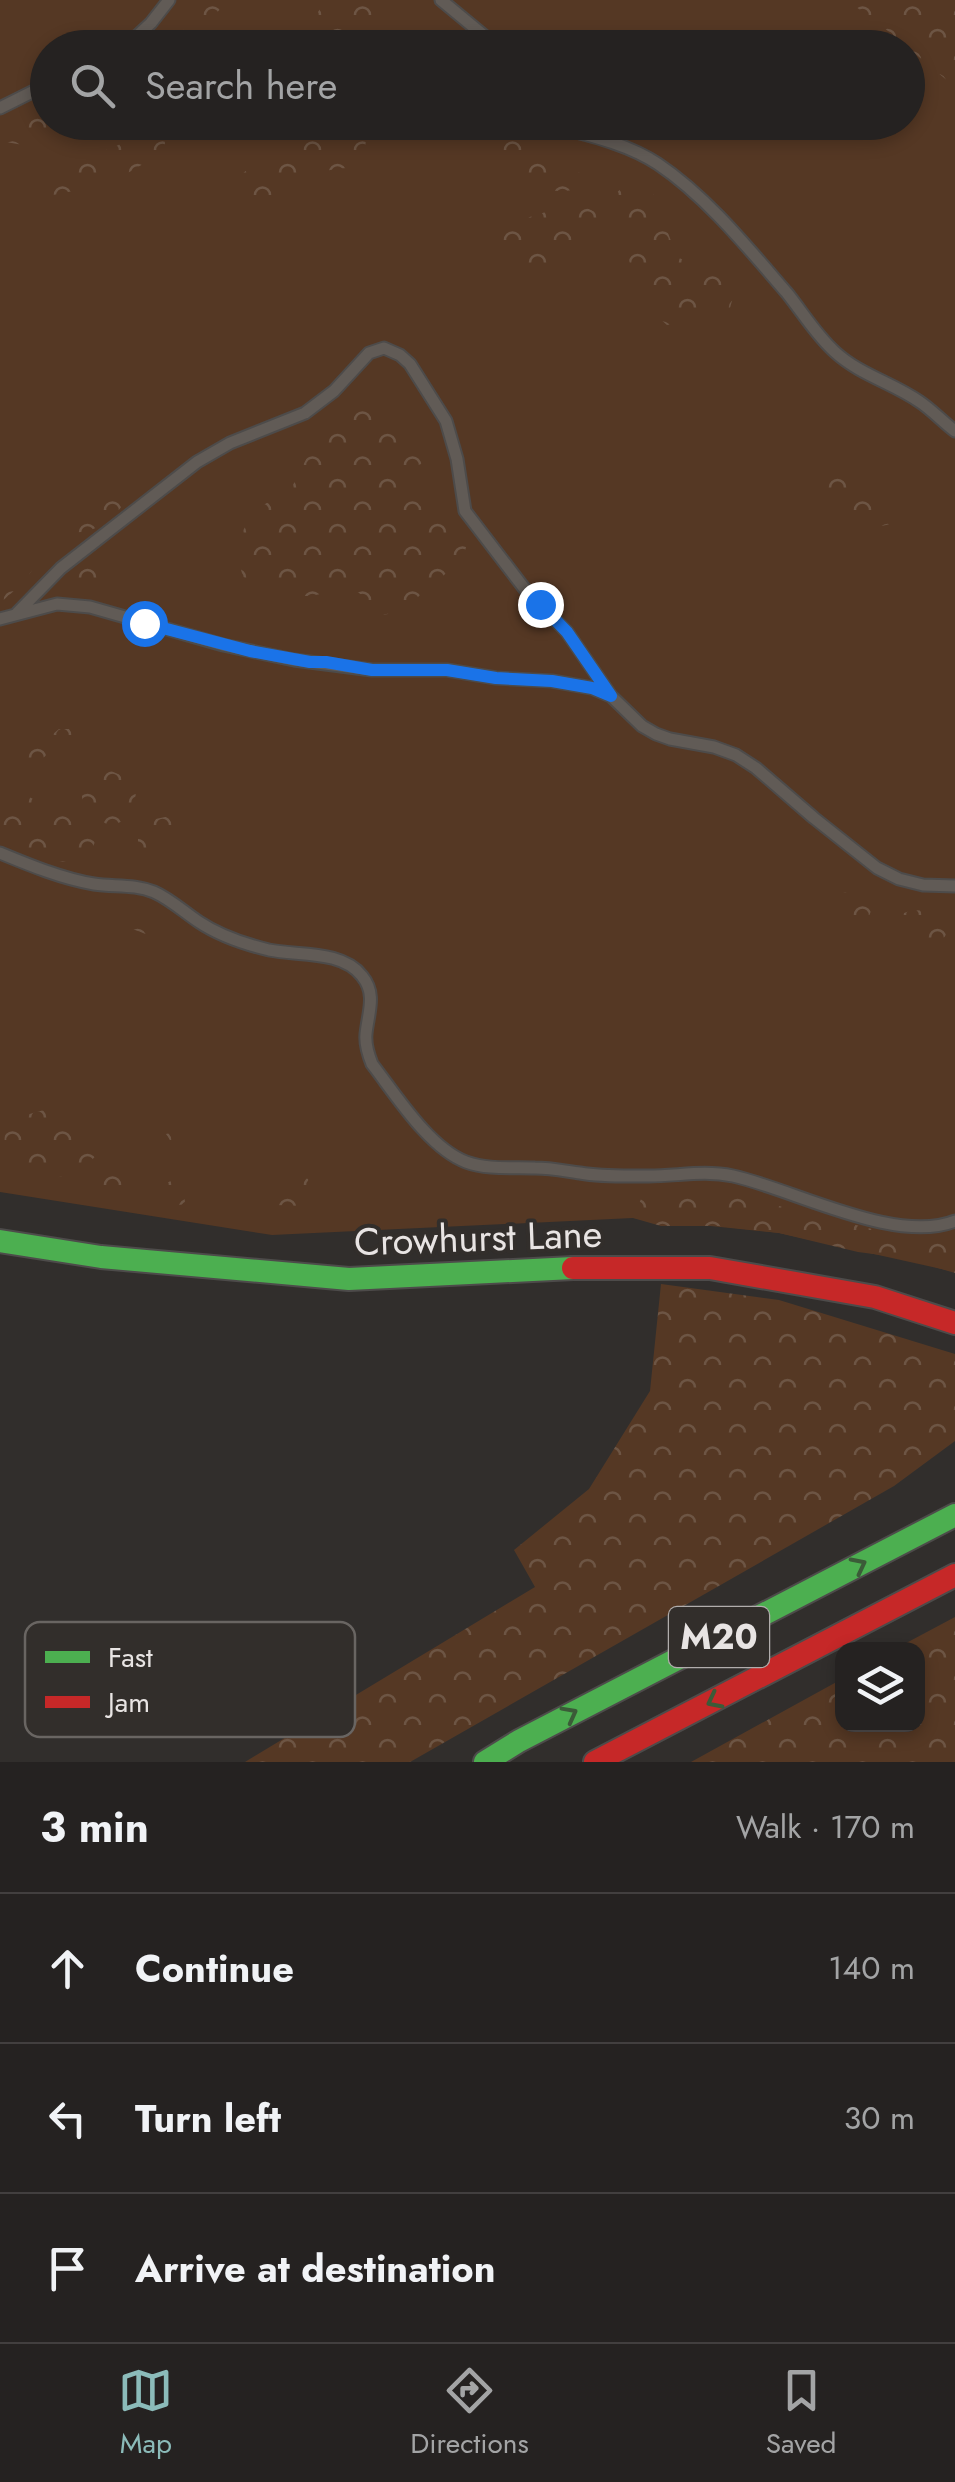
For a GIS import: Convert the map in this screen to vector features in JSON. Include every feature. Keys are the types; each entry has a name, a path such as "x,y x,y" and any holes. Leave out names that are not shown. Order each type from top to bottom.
{"main road":[{"name":"Crowhurst Lane","path":"0,1241 102,1257 350,1279 540,1268 710,1268 875,1297 955,1322"},
{"name":"M20","path":"485,1762 570,1714 955,1516"},
{"name":"M20","path":"595,1762 955,1575"}],"lane":[{"path":"143,30 169,0"},
{"path":"441,0 477,30"},
{"path":"0,108 30,93"},
{"path":"598,140 656,162 677,178 790,297 836,354 921,402 955,431"},
{"path":"15,616 61,568 197,462 230,443 304,412 334,390 369,353 384,348 410,364 446,421 465,511 524,588 567,632 611,696 642,726 656,734 736,754 877,868 923,885 955,886"},
{"path":"0,620 56,604 90,606 294,660 372,670 447,670 552,681 592,688 611,696"},
{"path":"0,852 75,880 154,892 200,923 241,943 332,959 356,970 365,978 371,995 366,1035 372,1064 427,1133 464,1162 494,1168 558,1168 602,1175 714,1173 894,1224 929,1228 955,1221"}],"green space":[{"path":"0,0 955,0 955,1272 779,1233 633,1218 272,1235 0,1192"},
{"path":"184,0 230,0 212,17 182,30 172,30"},
{"path":"326,0 372,0 383,14 379,23 361,30 313,30 316,15"},
{"path":"846,0 955,0 955,87 925,62 925,30 887,30"},
{"path":"30,104 30,140 40,140 35,147 0,141 0,119"},
{"path":"131,140 165,140 155,157 109,184 53,195 47,175 68,158 93,155"},
{"path":"300,140 366,140 363,169 318,174 254,212 235,202 226,185"},
{"path":"523,140 526,147 565,156 582,176 573,190 538,187 507,168 483,141"},
{"path":"642,180 653,193 677,257 722,269 735,290 728,315 667,325 650,310 632,271 612,197 625,185"},
{"path":"565,206 585,207 599,214 600,239 576,257 552,267 499,262 493,238 507,224"},
{"path":"366,408 405,435 426,441 431,460 416,466 411,485 419,505 447,522 466,547 463,560 410,605 382,615 353,591 296,596 243,577 235,547 245,527 262,506 292,487 321,430 340,411"},
{"path":"849,475 891,496 895,510 892,523 864,526 821,506 820,481"},
{"path":"130,491 107,522 70,533 70,515 98,499"},
{"path":"49,546 23,583 0,603 0,565 31,558"},
{"path":"105,562 100,579 88,592 64,587 82,570"},
{"path":"59,729 72,729 74,742 50,751 31,771 18,766 22,753"},
{"path":"111,771 137,788 130,812 111,826 89,812 82,792 89,775"},
{"path":"0,788 22,793 83,826 96,839 89,853 79,860 53,860 0,839"},
{"path":"170,816 176,827 174,846 146,856 138,845 138,829 146,821"},
{"path":"838,893 867,896 872,908 868,919 836,909"},
{"path":"128,910 156,920 177,940 164,941 122,925 118,918"},
{"path":"912,910 945,917 947,933 940,944 901,932 899,915"},
{"path":"44,1110 87,1125 101,1151 68,1174 29,1182 6,1155 8,1120"},
{"path":"182,1130 203,1137 193,1151 175,1148 166,1134"},
{"path":"130,1168 139,1183 130,1195 103,1195 100,1182 113,1169"},
{"path":"292,1173 308,1179 312,1200 303,1206 276,1205 275,1180"},
{"path":"173,1180 184,1187 185,1204 173,1206 160,1196 162,1185"},
{"path":"686,1192 731,1194 925,1239 955,1232 955,1273 904,1258 858,1252 779,1233 718,1226 661,1226 633,1218 641,1199"},
{"path":"661,1284 779,1300 955,1354 955,1441 894,1486 410,1762 245,1762 286,1737 355,1737 355,1696 535,1587 514,1550 589,1489 650,1391"},
{"path":"955,1617 955,1762 691,1762 835,1683 835,1732 925,1732 925,1642 908,1642"}],"traffic: fast":[{"path":"0,1241 101,1257 349,1279 573,1268"},
{"path":"485,1762 955,1515"}],"traffic: jam":[{"path":"573,1268 710,1268 875,1297 955,1323"},
{"path":"595,1762 955,1575"}],"route":[{"path":"144,623 250,651 310,662 372,670 447,670 552,681 592,688 611,696 567,632 540,604"}]}
